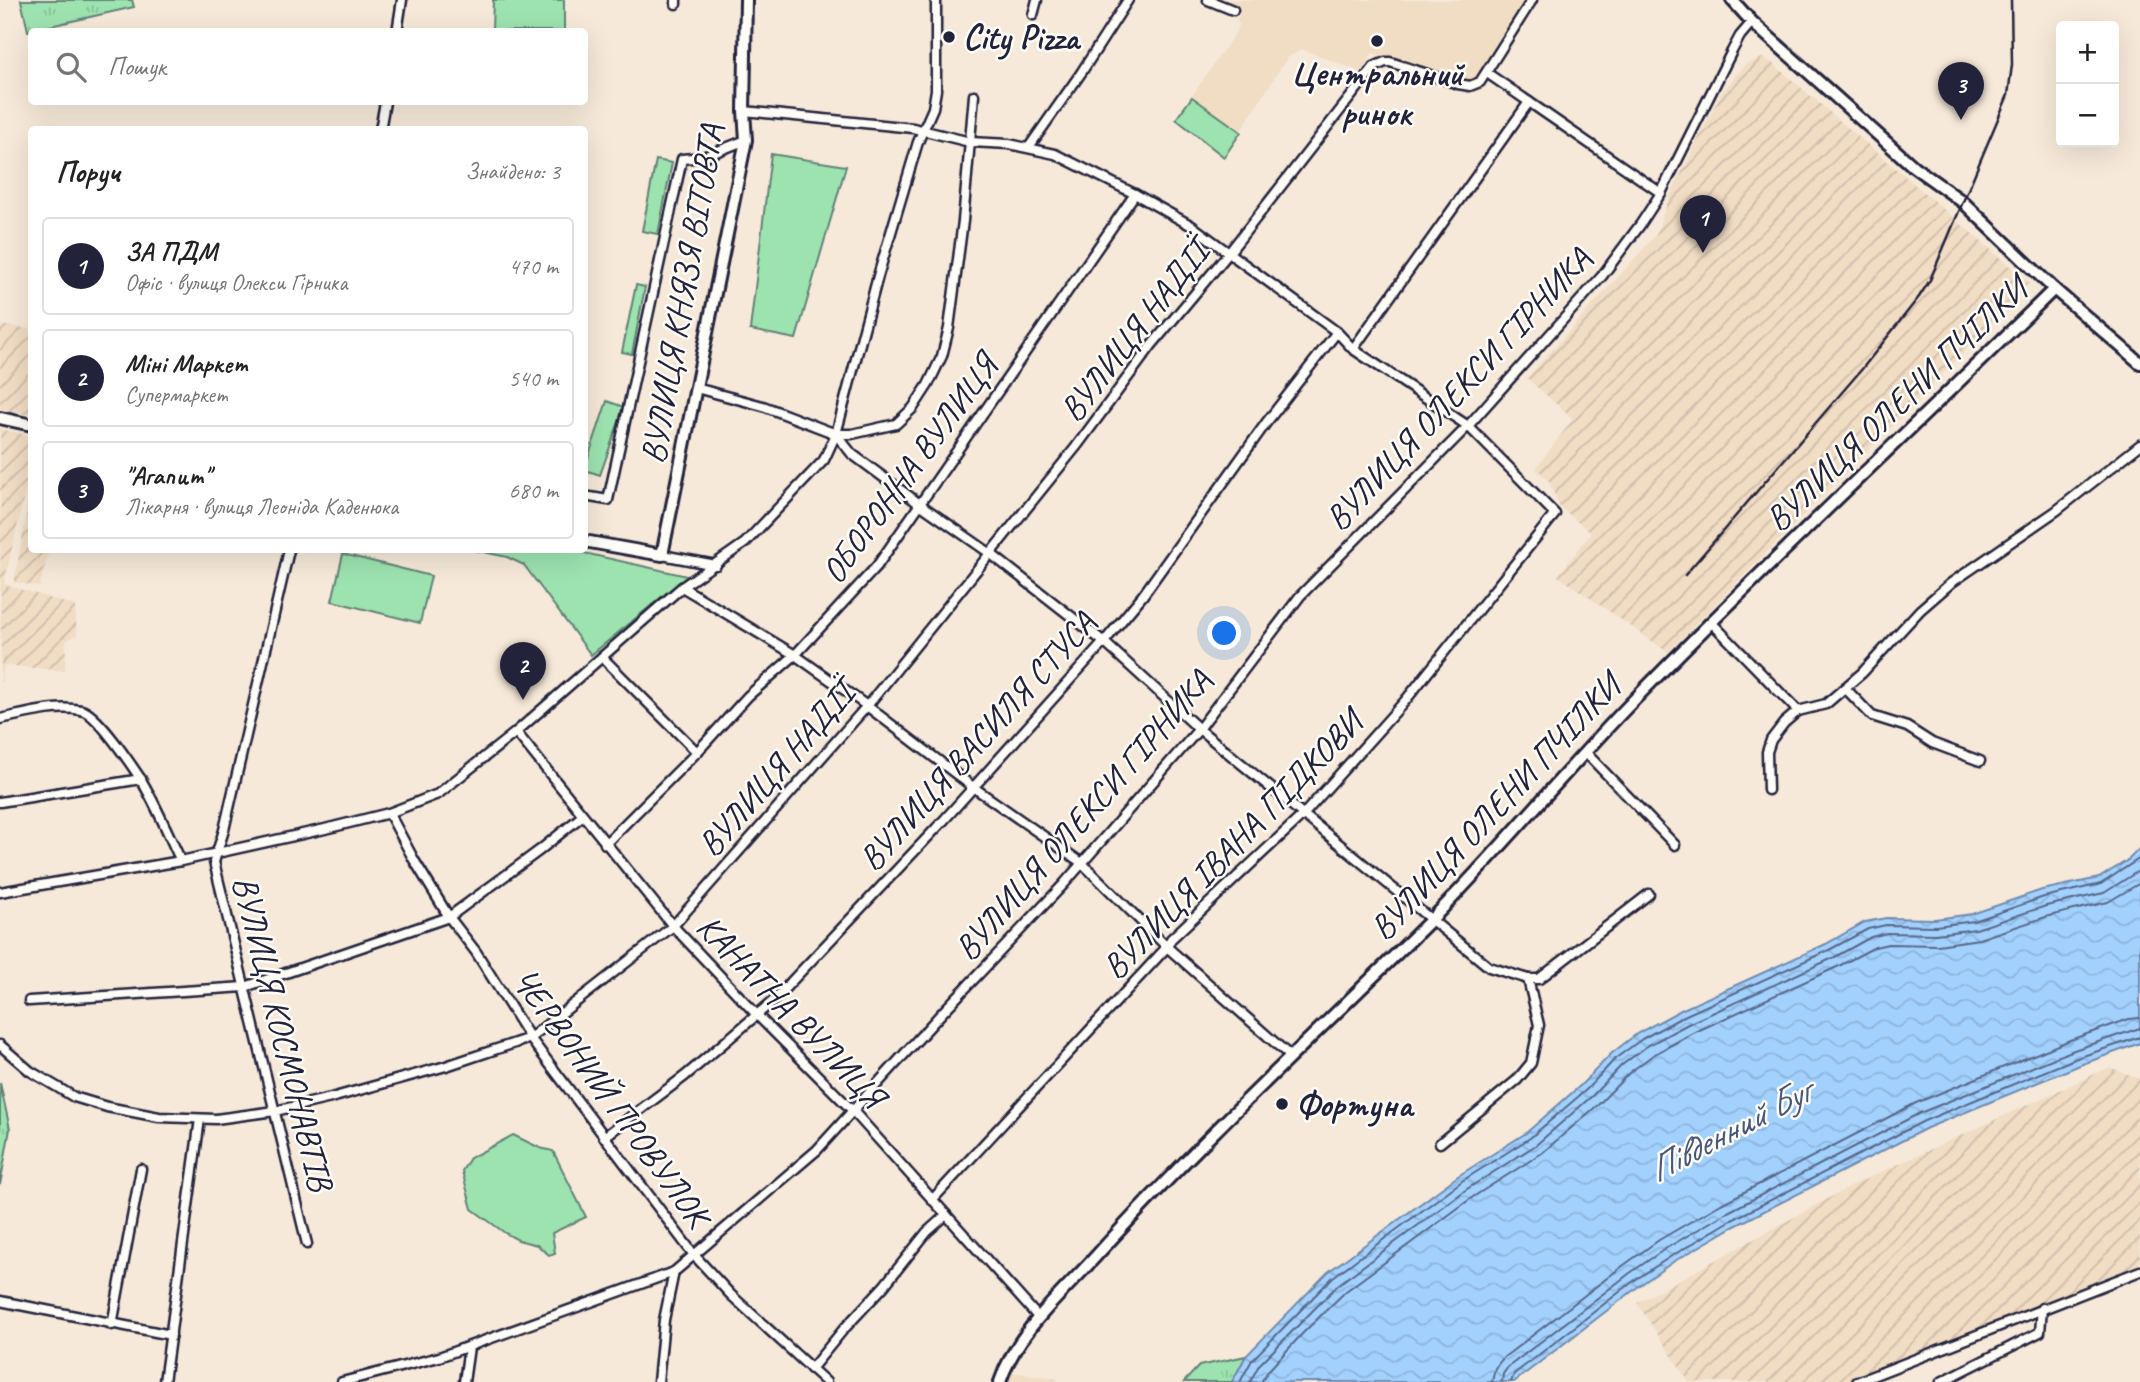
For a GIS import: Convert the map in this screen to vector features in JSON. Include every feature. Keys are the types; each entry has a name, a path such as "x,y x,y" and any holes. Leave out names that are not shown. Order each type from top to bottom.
{"street":[{"path":"398,28 402,0"},
{"name":"ВУЛИЦЯ КНЯЗЯ ВІТОВТА","path":"662,555 746,140 746,0"},
{"path":"0,892 217,853 389,813 438,794 516,732 682,587 745,543 824,460 836,434 874,290 923,129 933,108 936,90 936,0"},
{"path":"1033,15 1037,0"},
{"path":"1029,147 1128,0"},
{"path":"1208,0 1233,10"},
{"path":"1532,0 1487,73 1661,194"},
{"path":"1732,0 1752,22 1914,167 1963,202 2054,289 2140,363"},
{"name":"ВУЛИЦЯ ОЛЕКСИ ГІРНИКА","path":"342,1382 439,1357 674,1272 817,1150 1082,863 1199,729 1300,596 1468,426 1602,276 1661,194 1732,51 1752,22"},
{"name":"ВУЛИЦЯ НАДІЇ","path":"0,1045 30,1071 74,1097 107,1107 159,1117 216,1119 275,1111 331,1098 530,1038 673,926 867,706 991,554 1076,447 1151,346 1228,254 1378,64 1399,64 1470,86 1480,82 1487,73"},
{"path":"696,388 763,406 836,434 852,434 896,424 913,408 942,356 949,328 962,233 974,95"},
{"path":"1353,349 1529,102"},
{"path":"381,126 384,105"},
{"path":"744,111 923,129 970,142 1029,147 1055,154 1192,226 1337,332 1353,349 1468,426"},
{"path":"588,497 608,500 682,159 703,157 746,140"},
{"name":"ОБОРОННА ВУЛИЦЯ","path":"605,844 697,752 748,696 795,655 877,566 1135,194"},
{"name":"ВУЛИЦЯ ОЛЕНИ ПЧІЛКИ","path":"1000,1382 1004,1370 1038,1317 1123,1227 1290,1056 1432,918 1629,704 2054,289"},
{"name":"ВУЛИЦЯ ВАСИЛЯ СТУСА","path":"604,1137 685,1076 781,993 973,787 1143,595 1266,423 1337,332"},
{"path":"0,418 28,424"},
{"name":"ВУЛИЦЯ ІВАНА ПІДКОВИ","path":"932,1200 1167,947 1171,939 1303,814 1405,701 1555,514 1468,426"},
{"path":"836,434 852,454 991,554 1104,642 1199,729 1489,967 1528,979 1539,979 1649,894"},
{"path":"1768,790 1766,764 1769,746 1784,723 1798,710 1826,704 1845,688 1920,610 1951,583 2056,511 2140,445"},
{"path":"588,542 716,565"},
{"name":"ВУЛИЦЯ КОСМОНАВТІВ","path":"288,553 259,684 214,862 307,1244"},
{"path":"682,587 795,655 973,787 1082,863 1167,947 1290,1056"},
{"path":"1711,622 1798,710"},
{"path":"602,657 697,752"},
{"path":"1845,688 1872,716 1907,727 1931,743 1980,761"},
{"path":"0,719 36,712 74,709 83,710 96,719 141,779 181,861"},
{"name":"КАНАТНА ВУЛИЦЯ","path":"516,732 673,926 853,1111 1038,1317"},
{"path":"1586,753 1675,845"},
{"path":"0,802 141,779"},
{"name":"ЧЕРВОНИЙ ПРОВУЛОК","path":"389,813 449,917 476,953 530,1038 694,1255 731,1295 826,1382"},
{"path":"29,1001 245,986 449,917 582,816"},
{"path":"1440,1143 1517,1080 1531,1063 1539,1025 1528,979"},
{"path":"164,1382 200,1119"},
{"path":"112,1325 141,1169"},
{"path":"811,1369 927,1232 946,1215"},
{"path":"1857,1382 2140,1271"},
{"path":"658,1382 664,1320 674,1272"},
{"path":"0,1301 171,1335"},
{"path":"1941,1382 2040,1332 2042,1308"},
{"path":"464,1382 469,1347"}],"shaded area":[{"name":"Центральний ринок","path":"1217,0 1525,0 1480,79 1475,82 1466,83 1416,70 1373,53 1361,72 1302,49 1287,58 1224,157 1176,119 1240,24 1236,22 1242,9"},
{"path":"1762,58 1771,62 2030,283 1668,652 1558,576 1591,533 1559,506 1549,481 1536,468 1573,419 1527,378 1656,235 1669,198 1721,93 1746,64"},
{"path":"0,325 28,329 28,414 0,409"},
{"path":"0,429 28,435 28,480 4,584 75,606 77,635 66,641 65,671 4,665 1,685"},
{"path":"28,506 28,553 49,553 39,587 14,582"},
{"path":"2110,1067 2140,1079 2140,1264 1906,1355 1846,1382 1689,1382 1637,1303 1853,1185"},
{"path":"1010,1372 1056,1378 1059,1382 1008,1382"}],"green space":[{"path":"21,0 132,0 134,7 41,28 28,28 28,31"},
{"path":"493,0 564,0 564,28 492,28"},
{"path":"1192,97 1241,132 1224,157 1176,119"},
{"path":"771,154 846,166 796,339 750,330"},
{"path":"656,160 672,163 658,234 642,231"},
{"path":"636,285 645,287 632,354 622,352"},
{"path":"607,401 624,407 600,475 588,471 588,458"},
{"path":"488,553 584,553 687,576 591,655 524,565 507,557"},
{"path":"343,554 431,576 420,623 332,601"},
{"path":"0,1083 10,1129 0,1185"},
{"path":"513,1135 553,1151 586,1217 552,1233 555,1253 549,1255 537,1245 505,1233 472,1209 462,1171 470,1158"},
{"path":"1246,1356 1232,1382 1184,1382 1199,1366"}],"water":[{"name":"Південний Буг","path":"2140,848 2140,1043 1927,1128 1733,1227 1673,1262 1639,1286 1514,1382 1232,1382 1246,1356 1328,1272 1458,1176 1526,1133 1581,1085 1612,1053 1638,1033 1681,1010 1826,944 1865,922 1886,918 1935,919 1972,914 2042,890 2099,878 2128,860"}],"railway":[{"path":"1685,575 1862,369 1930,280 2008,95 2012,65 2011,0"}],"place":[{"name":"City Pizza","path":"949,37"},
{"name":"Центральний ринок","path":"1377,41"},
{"name":"\"Агапит\"","path":"1961,120"},
{"name":"ЗА ПДМ","path":"1703,253"},
{"name":"Міні Маркет","path":"523,700"},
{"name":"Фортуна","path":"1282,1104"}]}
